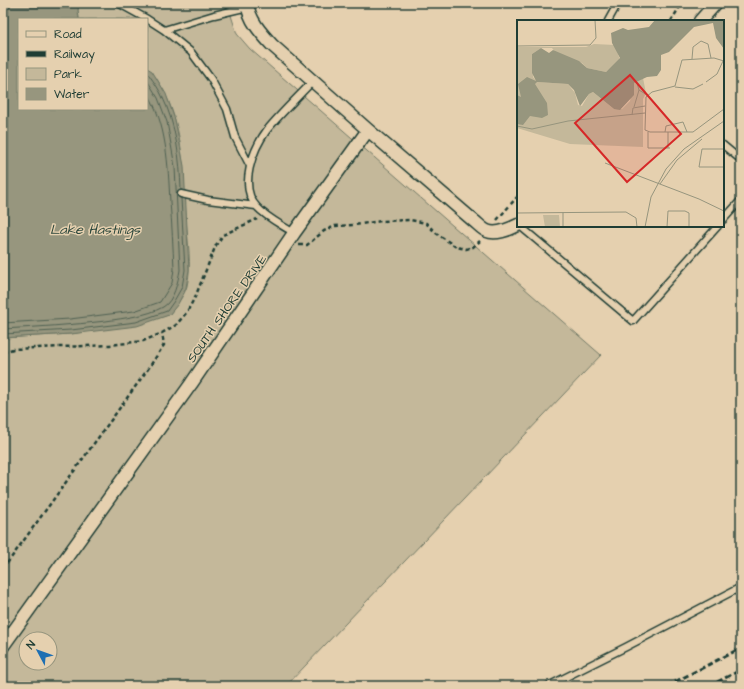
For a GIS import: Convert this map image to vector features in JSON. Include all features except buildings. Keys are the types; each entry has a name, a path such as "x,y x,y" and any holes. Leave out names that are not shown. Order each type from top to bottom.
{"street":[{"path":"701,20 716,3"},
{"path":"247,5 252,20 272,45 487,232 509,230 517,227"},
{"name":"SOUTH SHORE DRIVE","path":"3,646 191,384 368,130"}],"lane":[{"path":"118,3 145,18"},
{"path":"609,20 618,3"},
{"path":"164,30 247,5"},
{"path":"148,20 164,30 191,52 211,79 227,110 235,137 250,166"},
{"path":"292,237 256,206 250,195 248,182 250,166 260,141 268,130 313,81"},
{"path":"724,146 741,160"},
{"path":"181,194 208,200 256,206"},
{"path":"724,219 741,200"},
{"path":"520,227 633,321 717,227"},
{"path":"548,686 741,587"}],"path":[{"path":"671,20 682,3"},
{"path":"292,237 302,246 307,245 324,231 335,226 381,221 410,220 426,223 436,233 456,247 466,249 472,247 481,240 517,197"},
{"path":"3,352 13,348 110,345 136,342 143,341 162,333 176,325 187,312 196,295 216,245 223,235 265,214"},
{"path":"255,220 262,224"},
{"path":"3,569 152,363 164,345 162,333"}],"green space":[{"path":"79,3 227,3 237,34 250,49 601,355 286,686 3,686 3,338 71,334 169,315 184,294 187,286 189,253 181,150 174,116 168,100 156,77 148,69 148,18 79,18"}],"water":[{"name":"Lake Hastings","path":"3,3 79,3 79,18 18,18 18,110 148,110 148,69 152,71 166,94 175,120 184,166 189,270 186,288 178,304 169,315 137,326 71,334 3,338"}],"railway":[{"path":"667,686 741,648"},
{"path":"709,686 741,670"}]}
